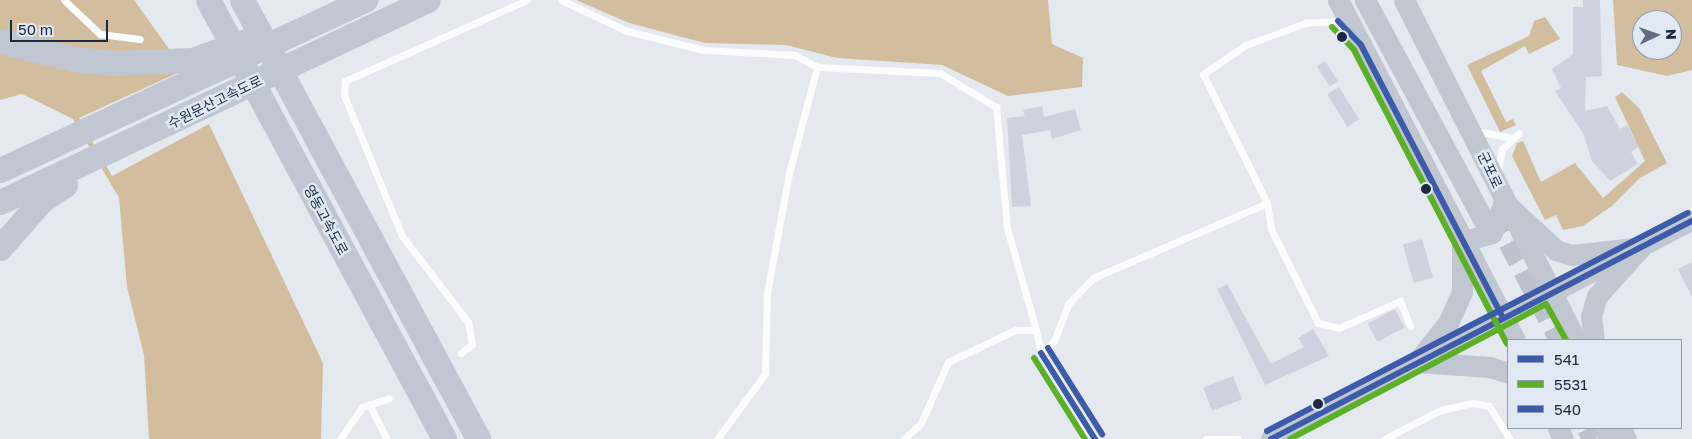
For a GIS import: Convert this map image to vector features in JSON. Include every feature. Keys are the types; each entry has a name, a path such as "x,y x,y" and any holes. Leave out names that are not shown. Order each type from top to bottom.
{"highway":[{"path":"202,0 237,55"},
{"name":"영동고속도로","path":"208,0 444,439"},
{"path":"242,0 478,439"},
{"name":"수원문산고속도로","path":"0,202 216,102 309,55 428,0"},
{"name":"수원문산고속도로","path":"0,170 197,69 363,1"},
{"path":"0,40 90,61 197,69"},
{"path":"0,248 40,202 136,139"}],"main road":[{"path":"1338,0 1462,242 1514,339"},
{"name":"군포로","path":"1365,0 1550,292 1575,339"},
{"name":"군포로","path":"1382,0 1495,205"},
{"name":"군포로","path":"1404,0 1470,128 1495,205"},
{"path":"1462,242 1492,233 1495,205"},
{"path":"1495,205 1556,250 1572,255 1641,247"},
{"path":"1417,362 1448,323 1462,292 1462,242"},
{"path":"1594,339 1591,316 1597,296 1641,247"},
{"path":"1417,362 1490,367 1507,373"}],"street":[{"path":"1271,439 1502,316 1692,221"}],"lane":[{"path":"64,0 100,34 140,39"},
{"path":"461,353 472,344 468,322 402,236 344,95 345,81 527,0"},
{"path":"561,0 627,31 704,50 795,55 817,67 940,73 996,107 1007,228 1036,330 1040,353 1082,424 1095,439"},
{"path":"1362,45 1338,21 1305,23 1246,45 1203,74 1267,203 1271,229 1318,323 1339,328 1400,301 1410,326"},
{"path":"717,439 765,374 767,294 789,173 817,67"},
{"path":"1470,128 1512,138"},
{"path":"1495,205 1502,149 1512,138 1520,133"},
{"path":"1040,353 1054,341 1068,304 1093,278 1267,203"},
{"path":"904,439 921,422 948,362 1015,330 1036,330"},
{"path":"340,439 342,430 369,404 389,398"},
{"path":"1384,439 1441,410 1472,402 1489,406 1510,439"},
{"path":"369,404 387,439"},
{"path":"1082,424 1084,439"},
{"path":"1206,439 1237,439"}],"shaded area":[{"path":"0,0 134,0 184,70 79,118 112,176 209,124 323,363 321,439 149,439 144,355 127,287 119,198 73,119 22,94 0,100"},
{"path":"576,0 1048,0 1052,44 1083,58 1082,87 1008,96 942,65 837,58 786,45 705,43 629,23"},
{"path":"1613,0 1692,0 1692,70 1667,76 1617,65"},
{"path":"1545,17 1560,39 1529,54 1525,46 1481,71 1506,122 1513,119 1516,125 1500,132 1467,65 1529,36 1534,21"},
{"path":"1622,92 1639,108 1667,163 1640,178 1612,206 1583,226 1563,230 1556,215 1545,220 1512,156 1517,143 1523,141 1541,182 1575,163 1603,198 1645,161 1615,97"}],"building":[{"path":"1583,0 1600,0 1602,76 1586,77 1585,111 1607,106 1620,129 1627,125 1639,147 1631,152 1638,164 1610,181 1592,161 1583,133 1555,91 1561,88 1552,69 1573,54 1573,7 1583,7"},
{"path":"1325,61 1338,81 1330,87 1317,66"},
{"path":"1339,87 1359,119 1347,127 1327,94"},
{"path":"1042,106 1044,117 1075,109 1081,130 1052,139 1050,130 1022,135 1031,206 1012,207 1007,118 1025,116 1023,110"},
{"path":"1422,239 1433,277 1414,283 1403,245"},
{"path":"1692,262 1692,297 1678,269"},
{"path":"1227,284 1271,364 1304,347 1298,338 1313,329 1329,356 1265,385 1217,289"},
{"path":"1395,309 1405,328 1377,342 1368,324"},
{"path":"1233,376 1242,399 1212,411 1203,387"}],"tunnel":[{"path":"1494,214 1559,339"},
{"path":"1588,429 1593,439"}],"transit line":[{"name":"541","path":"1338,21 1361,45 1502,316"},
{"name":"5531","path":"1332,27 1354,50 1507,344"},
{"name":"540","path":"1267,431 1688,213"},
{"name":"541","path":"1271,439 1692,221"},
{"name":"5531","path":"1290,439 1546,304 1565,339"},
{"name":"540","path":"1048,348 1102,434"},
{"name":"541","path":"1041,353 1095,439"},
{"name":"5531","path":"1034,358 1085,439"}]}
